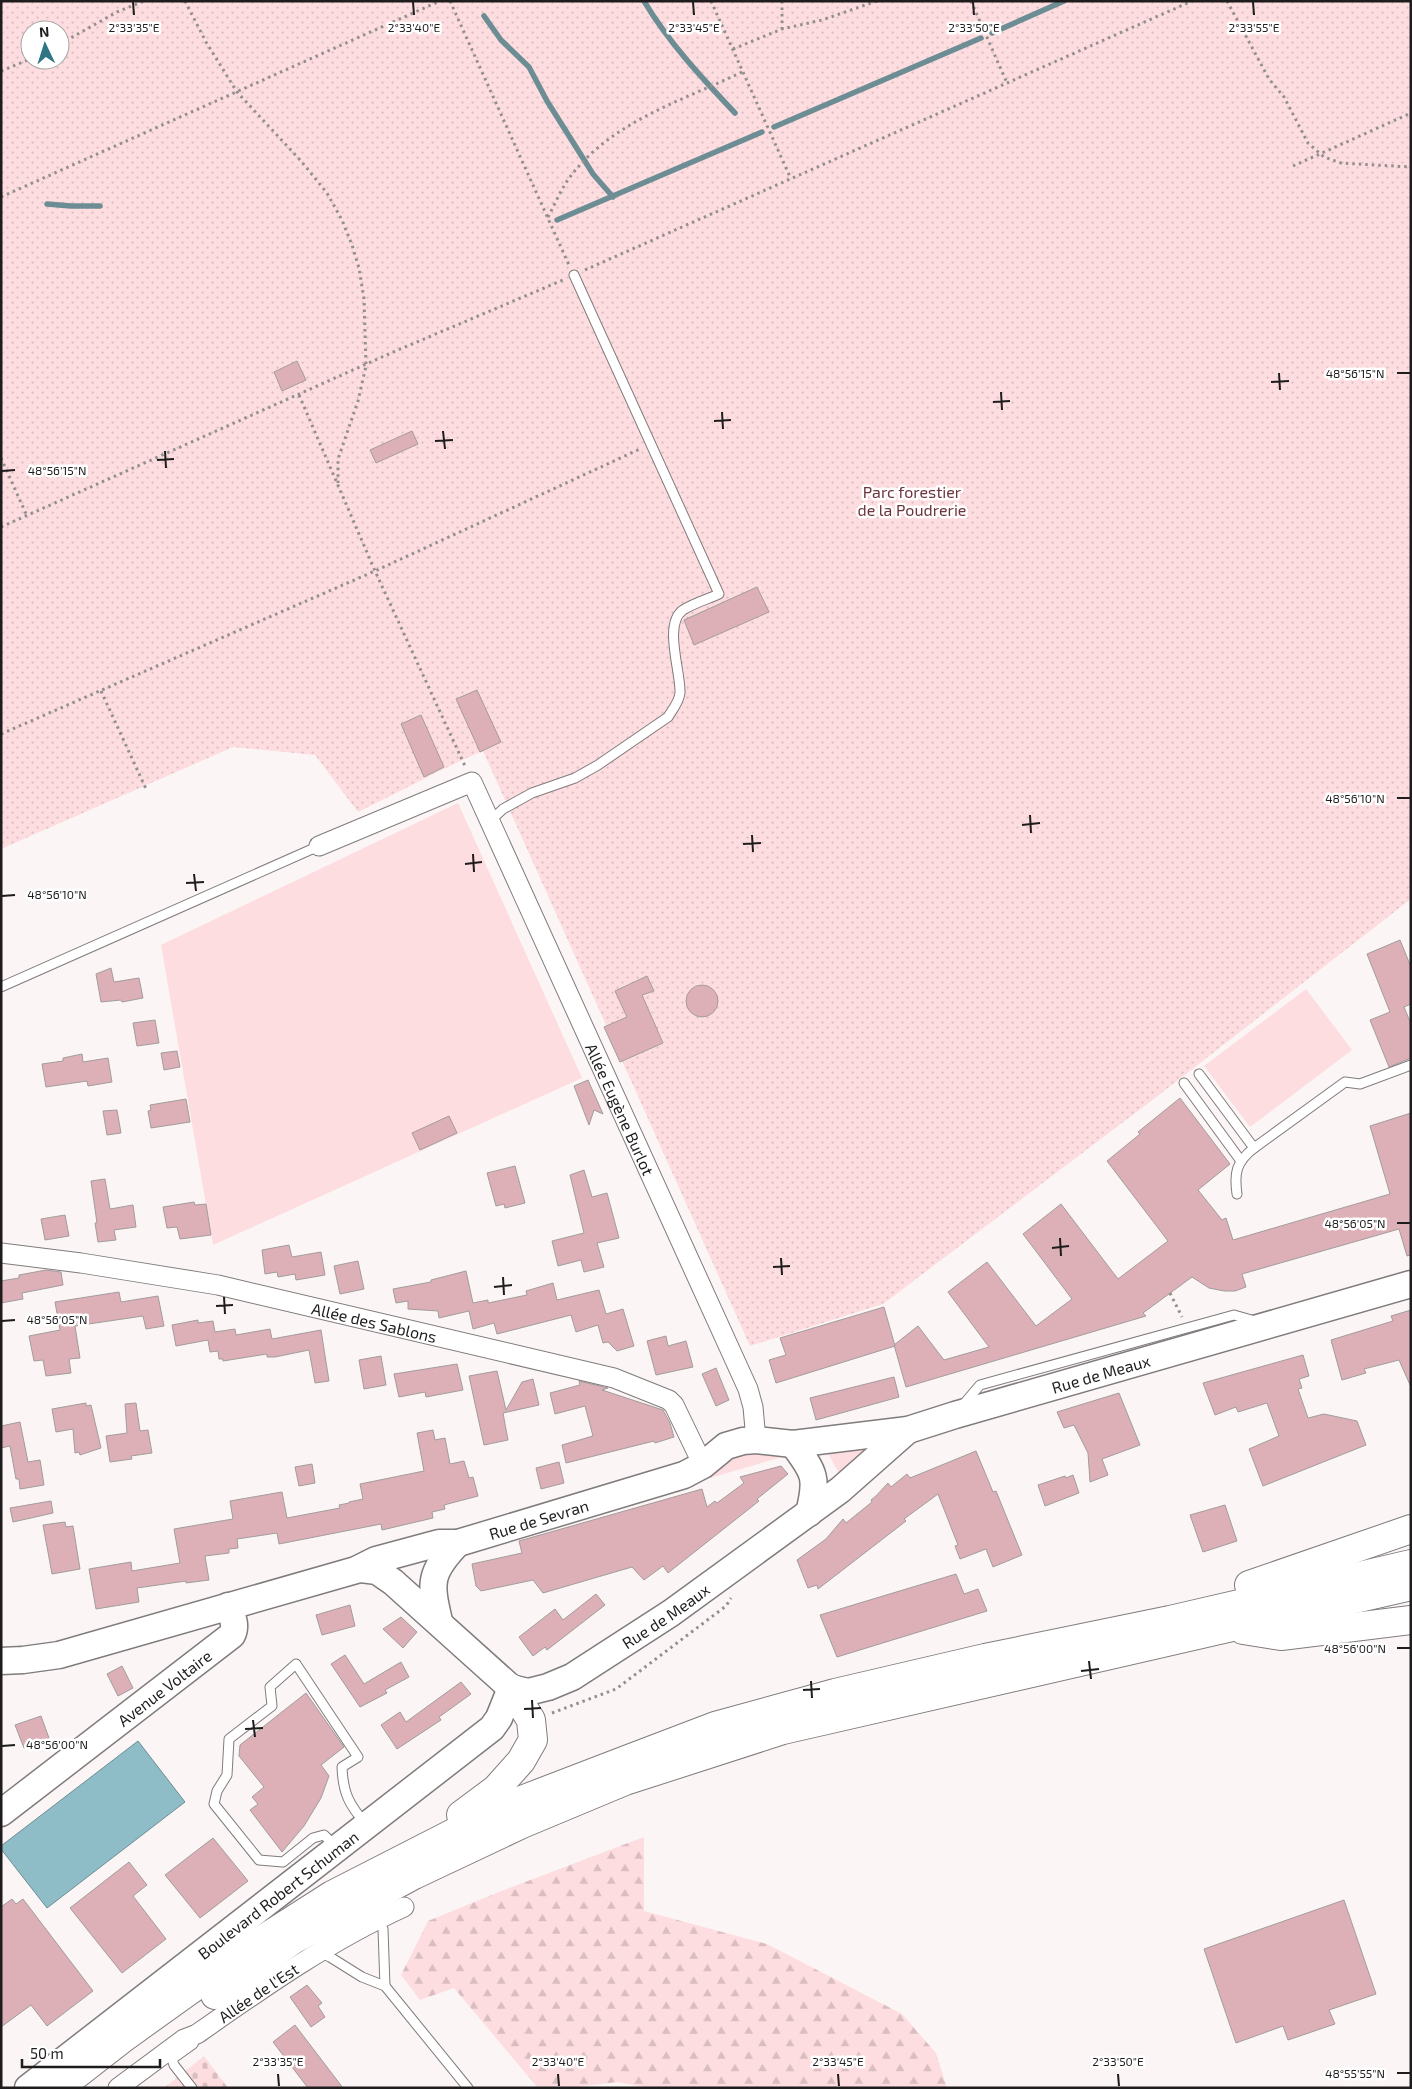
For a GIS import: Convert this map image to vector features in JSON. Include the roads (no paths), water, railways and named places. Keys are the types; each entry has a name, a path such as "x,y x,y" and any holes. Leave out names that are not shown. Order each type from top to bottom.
{"highway":[{"path":"1170,1620 1221,1594 1411,1529"},
{"path":"59,2088 126,2036 246,1950 332,1895 506,1806 715,1726 835,1693 1170,1620 1411,1564"},
{"path":"89,2088 135,2052 293,1940 414,1874 522,1824 625,1781 783,1730 1411,1586"},
{"path":"1229,1627 1280,1636 1411,1620"},
{"path":"397,1861 426,1833 467,1812 496,1789 521,1761 533,1740 531,1720 511,1688"}],"main road":[{"name":"Rue de Meaux","path":"793,1444 908,1430 1268,1324 1300,1310 1409,1283"},
{"name":"Rue de Meaux","path":"511,1688 528,1692 572,1678 671,1613 809,1513 840,1490 908,1430"},
{"name":"Rue de Sevran","path":"1,1661 59,1655 361,1569 376,1560 439,1543 458,1543 684,1475 703,1465 726,1446 756,1440 793,1444"},
{"path":"793,1444 814,1477 814,1490 809,1513"},
{"path":"439,1621 432,1592 436,1570 458,1543"},
{"path":"361,1569 376,1572 393,1582 439,1621 511,1688"},
{"name":"Avenue Voltaire","path":"1,1812 232,1635 235,1629 228,1606"},
{"name":"Boulevard Robert Schuman","path":"28,2088 492,1728 499,1718 511,1688"}],"street":[{"name":"Allée Eugène Burlot","path":"318,846 472,782 748,1389 753,1407 756,1440"},
{"name":"Allée des Sablons","path":"1,1253 81,1263 218,1285 614,1378 668,1400 674,1405 703,1465"},
{"name":"Allée de l'Est","path":"118,2088 184,2039 197,2034 285,1972 377,1919 404,1907"}],"lane":[{"path":"490,821 503,809 532,793 575,778 598,765 668,717 676,706 680,693 674,639 675,623 682,610 719,594 574,275"},
{"path":"1,987 318,846"},
{"path":"1237,1194 1235,1181 1237,1166 1254,1148 1345,1082 1360,1084 1411,1065"},
{"path":"1199,1074 1254,1148"},
{"path":"1184,1083 1241,1161"},
{"path":"955,1415 980,1385 1234,1315 1268,1324"},
{"path":"336,1848 324,1835 313,1838 282,1862 259,1860 214,1804 217,1791 227,1775 229,1739 272,1706 270,1687 296,1664 358,1757 342,1767 343,1788 356,1812 367,1825"},
{"path":"377,1919 383,1929 385,1986"},
{"path":"318,1952 330,1957 362,1977 385,1986 468,2088"},
{"path":"192,2088 172,2060 193,2044 197,2034"}],"water":[{"path":"138,1741 185,1802 47,1908 1,1849 1,1846"}],"waterway":[{"path":"644,1 675,46 735,113"},
{"path":"992,33 1064,1"},
{"path":"484,16 501,40 529,67 547,101 593,174 613,197"},
{"path":"774,127 981,38"},
{"path":"557,220 762,132"},
{"path":"47,204 100,206"}],"park label":[{"name":"Parc forestier de la Poudrerie","path":"912,500"}]}
